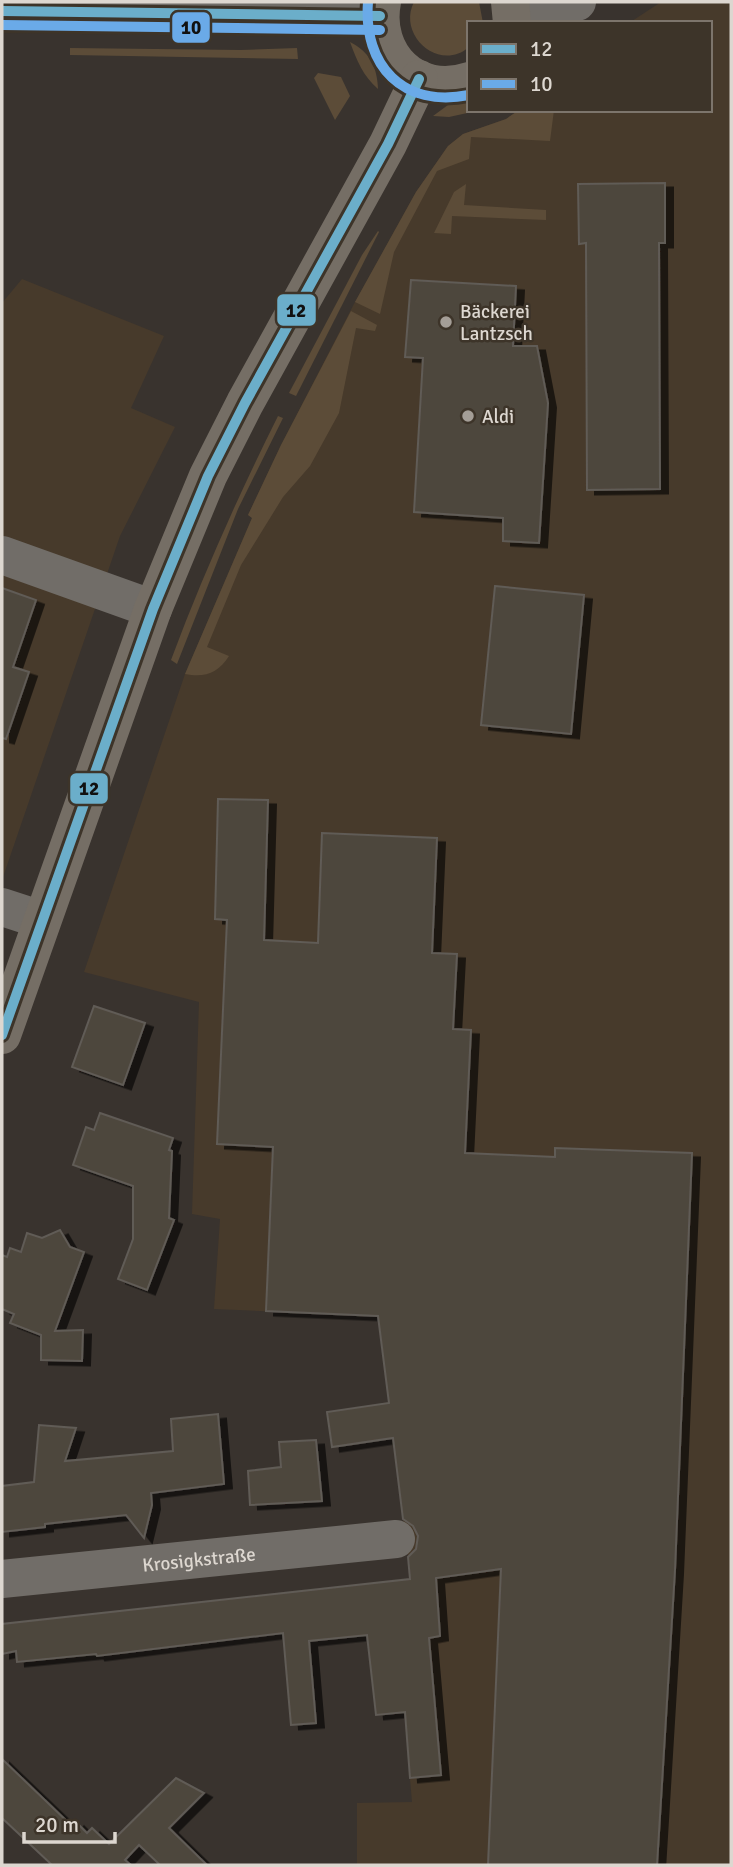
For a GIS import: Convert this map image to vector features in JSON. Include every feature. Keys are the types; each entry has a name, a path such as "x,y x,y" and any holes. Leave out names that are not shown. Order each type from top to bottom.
{"main road":[{"path":"381,9 382,35 390,54 402,69 419,79 446,85 467,80"},
{"path":"2,1035 153,609 214,464 388,144 419,79"}],"street":[{"path":"511,15 577,2"},
{"path":"2,11 152,8 381,9"},
{"path":"2,555 153,609"},
{"path":"2,906 42,920"},
{"name":"Krosigkstraße","path":"2,1579 396,1539"}],"shaded area":[{"path":"414,2 479,2 483,21 467,21 467,48 457,54 445,56 424,47 416,38 411,27 410,14"},
{"path":"661,2 731,2 731,1865 357,1865 357,1803 412,1802 393,1582 411,1580 378,1316 214,1309 220,1219 192,1214 199,1002 84,972 185,674 252,518 248,515 355,302 416,192 448,146 463,134 506,119 516,112 712,112 712,21 632,21"},
{"path":"350,42 363,50 371,61 378,89 361,68"},
{"path":"70,48 297,48 298,59 70,55"},
{"path":"318,73 341,77 350,96 335,120 314,78"},
{"path":"467,100 467,112 472,112 449,117 433,116 448,105"},
{"path":"516,112 554,112 550,141 471,137 469,159 437,171 394,252 380,314 355,302 416,192 448,146 463,134 506,119"},
{"path":"466,184 464,205 546,210 546,220 452,216 451,234 434,233 454,192"},
{"path":"378,231 296,396 289,393 362,255"},
{"path":"22,279 164,336 131,408 175,427 120,536 2,880 2,303"},
{"path":"351,311 377,325 375,331 356,328 339,413 310,466 283,497 241,565 207,647 229,656 220,667 210,673 185,674 252,518 248,515"},
{"path":"278,416 283,418 238,509 177,664 171,660 195,598"}],"building":[{"path":"665,183 665,243 659,243 660,489 587,490 586,243 579,244 578,184"},
{"path":"411,280 516,286 513,346 537,346 548,403 539,543 503,541 503,518 414,512 423,358 405,357"},
{"path":"495,586 584,595 571,734 481,725"},
{"path":"2,588 36,600 13,667 29,672 6,739 2,738"},
{"path":"218,799 268,800 264,940 318,943 322,833 437,838 432,953 457,954 453,1029 471,1030 465,1153 555,1157 555,1148 692,1153 675,1570 657,1865 488,1865 501,1569 436,1578 440,1636 429,1638 441,1775 410,1778 405,1712 376,1715 367,1635 309,1641 316,1723 291,1725 283,1633 97,1656 17,1662 16,1651 2,1654 2,1624 410,1579 408,1557 416,1549 418,1536 413,1526 403,1519 393,1438 332,1447 327,1412 389,1403 378,1316 266,1311 273,1147 217,1144 227,920 215,919"},
{"path":"94,1006 145,1023 123,1085 72,1067"},
{"path":"100,1113 173,1138 169,1150 172,1151 169,1218 174,1220 147,1290 118,1279 133,1239 133,1186 73,1165 86,1127 94,1130"},
{"path":"60,1230 70,1247 84,1252 55,1331 83,1330 82,1361 41,1360 41,1335 10,1323 14,1314 2,1309 2,1255 7,1257 10,1248 21,1252 27,1233 42,1238"},
{"path":"218,1414 224,1484 151,1493 152,1505 144,1538 126,1515 2,1532 2,1486 34,1482 39,1425 76,1428 65,1461 173,1451 171,1419"},
{"path":"316,1440 322,1501 250,1505 248,1471 281,1467 279,1442"},
{"path":"2,1759 72,1826 76,1822 87,1833 92,1828 109,1844 176,1778 204,1793 169,1828 207,1865 160,1865 139,1845 125,1860 131,1865 52,1865 2,1818"}],"transit line":[{"name":"10","path":"368,2 368,25 372,45 380,63 392,77 407,88 425,95 467,95"},
{"name":"12","path":"2,11 380,16"},
{"name":"10","path":"2,25 380,30"},
{"name":"12","path":"2,1035 153,609 208,476 245,403 388,144 419,79"}],"place":[{"name":"Bäckerei Lantzsch","path":"446,322"},
{"name":"Aldi","path":"468,416"}]}
